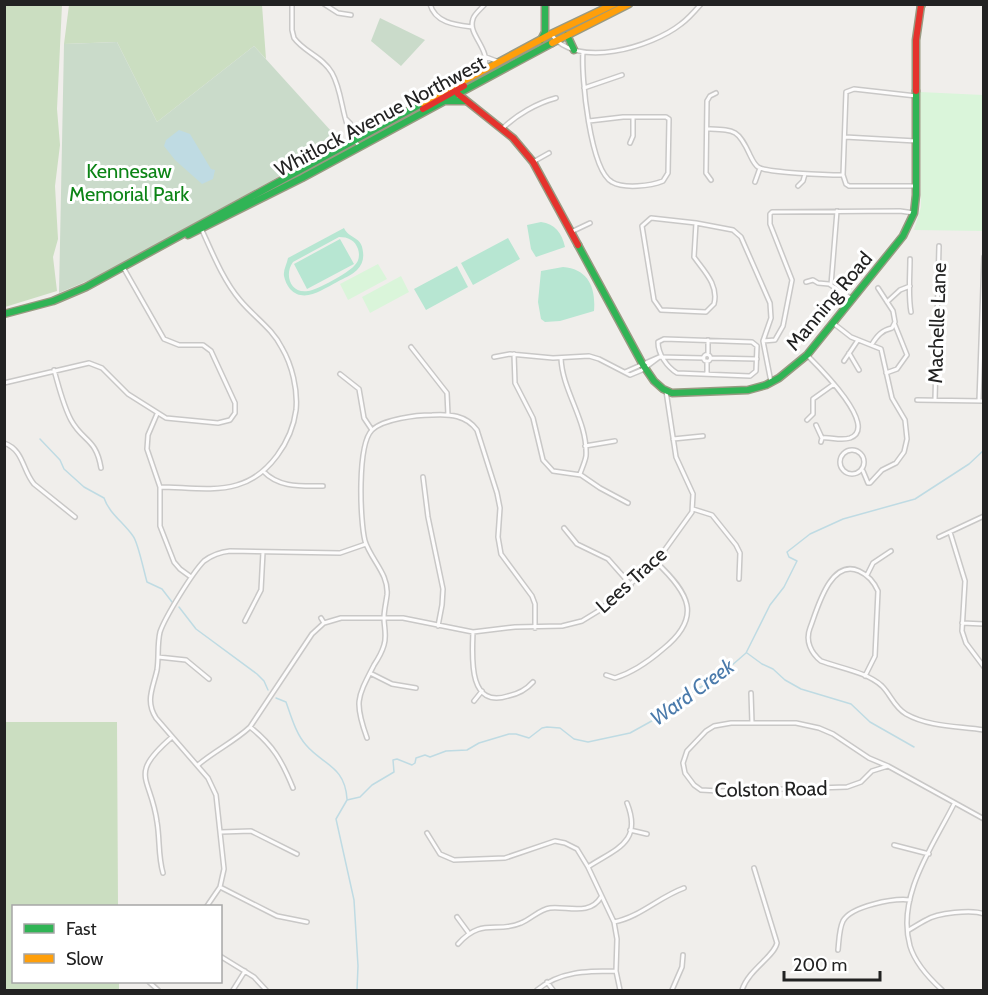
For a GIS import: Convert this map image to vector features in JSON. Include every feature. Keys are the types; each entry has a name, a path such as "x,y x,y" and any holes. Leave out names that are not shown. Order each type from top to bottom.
{"main road":[{"path":"540,40 545,32 545,4"},
{"name":"Whitlock Avenue Northwest","path":"4,314 65,297 356,140 455,90 483,71 551,34 614,4"},
{"name":"Whitlock Avenue Northwest","path":"200,226 360,147 442,102 455,90 467,89 567,34 629,4"},
{"name":"Manning Road","path":"666,391 681,394 736,392 758,388 791,370 807,355 903,236 914,213 917,34 921,5"},
{"path":"545,19 551,34"},
{"path":"567,34 568,41 574,50"},
{"path":"412,119 432,103 488,72 498,63"},
{"path":"467,89 467,101"},
{"path":"455,90 518,142 533,162 644,366 654,381 666,391"},
{"path":"442,102 467,101"}],"street":[{"path":"292,4 294,38 331,71 345,119 350,123 360,147"},
{"path":"324,4 338,13 351,15"},
{"path":"430,4 434,13 447,23 472,27"},
{"path":"483,71 486,57 472,27 473,18 485,4"},
{"path":"551,34 555,41 574,50 619,52 637,46 682,24 701,4"},
{"path":"583,52 582,74 584,88 596,155 607,177 612,182 629,185 663,181 668,173 669,119 666,117 633,117 590,121"},
{"path":"486,57 498,63"},
{"path":"584,88 622,75"},
{"path":"916,96 854,89 846,92 843,175 849,186 916,186"},
{"path":"711,180 706,173 707,101 716,93"},
{"path":"502,129 518,116 543,102 556,98"},
{"path":"630,143 633,136 633,117"},
{"path":"707,129 732,130 737,133 753,162 760,168 804,174 843,175"},
{"path":"845,137 916,141"},
{"path":"533,162 549,153"},
{"path":"755,182 760,168"},
{"path":"798,186 803,181 804,174"},
{"path":"831,285 837,211"},
{"path":"763,341 775,340 781,332 792,280 770,224 771,212 914,213"},
{"path":"696,223 694,257 707,273 715,292 714,304 706,312 699,313 661,310 654,300 642,226 651,218 696,223 733,230 741,237 770,303 771,318 763,341 771,382"},
{"path":"572,232 590,223"},
{"path":"160,487 228,488 249,481 263,471 283,447 296,405 293,380 286,355 268,327 237,297 200,226"},
{"name":"Machelle Lane","path":"935,400 939,246"},
{"path":"917,400 981,401 984,257"},
{"path":"910,260 908,300 911,312"},
{"path":"4,382 84,363 95,364 102,368 124,391 157,414 177,421 224,423 232,418 236,408 212,351 203,345 176,345 164,339 123,267"},
{"path":"806,282 813,279 831,285 852,299"},
{"path":"887,302 900,290 910,286"},
{"path":"878,288 895,315 895,325 907,355 897,369 886,373"},
{"path":"833,323 848,335 872,344 882,352 892,398 905,420 908,432 906,446 896,463 882,470 872,482 868,483 862,471 864,458 860,452 844,451 841,454 840,463 845,472 852,474 862,471"},
{"path":"872,344 877,336 895,325"},
{"path":"663,339 752,342 757,346 756,370 752,376 676,372 660,357 658,345 663,339"},
{"path":"708,340 708,354 711,358"},
{"path":"844,361 858,340"},
{"path":"411,347 446,391 448,415"},
{"path":"849,353 860,370"},
{"path":"494,357 514,354 561,358 583,356 596,358 630,375 660,357 704,358 707,361 707,375"},
{"path":"514,354 515,383 531,415 544,462 556,472 580,474 628,503"},
{"path":"704,358 708,354"},
{"path":"807,355 834,384 859,424 857,432 851,438 821,440 816,425"},
{"path":"561,358 563,375 577,410 585,446 586,458 580,474"},
{"path":"707,361 711,358 757,359"},
{"path":"54,370 71,420 94,446 100,468"},
{"path":"340,374 359,389 363,414 372,430"},
{"path":"807,420 813,414 813,399 834,384"},
{"path":"666,391 677,462 692,490 693,508 712,515 736,545 740,553 739,579"},
{"path":"157,414 148,435 147,449 160,487 161,530 174,562 192,578"},
{"path":"367,738 360,720 358,701 363,684 384,649 387,593 385,580 366,544 361,517 362,457 365,441 372,430 396,419 411,416 448,415 466,419 477,430 500,508 498,537 501,554 532,596 535,604 535,628"},
{"path":"673,439 703,436"},
{"path":"585,446 615,441"},
{"path":"4,443 17,451 34,484 75,517"},
{"path":"263,471 282,484 323,486"},
{"path":"423,477 426,508 441,578 442,605 438,626"},
{"name":"Lees Trace","path":"324,623 341,618 384,617 409,619 473,633 516,627 562,626 588,618 607,606 656,562 688,520 693,508"},
{"path":"939,537 984,516"},
{"path":"564,528 577,543 608,559 631,585"},
{"path":"950,532 965,581 962,624 964,638 984,667"},
{"path":"208,905 220,887 224,869 216,795 210,781 156,718 150,705 150,693 157,669 159,640 163,625 204,562 218,553 230,551 340,553 366,544"},
{"path":"867,575 873,563 891,551"},
{"path":"244,621 261,590 263,552"},
{"path":"606,675 615,678 638,669 674,641 684,628 687,615 684,595 674,578 656,562"},
{"path":"865,676 875,656 878,591 867,575 855,569 844,570 836,574 829,582 808,634 811,651 821,662 865,676 882,686 905,714 931,723 984,730"},
{"path":"198,765 215,750 237,738 250,727 312,634 324,623 321,618"},
{"path":"962,624 984,624"},
{"path":"473,633 473,670 482,692 488,696 502,698 524,690 532,682"},
{"path":"158,657 186,660 209,680"},
{"path":"370,673 392,684 416,688"},
{"path":"474,700 482,692"},
{"path":"751,693 752,723"},
{"name":"Colston Road","path":"888,766 872,771 856,785 822,789 719,791 701,790 690,782 682,763 687,751 714,726 731,723 783,722 819,728 833,734 869,758 888,766 984,819"},
{"path":"250,727 263,737 277,754 293,788"},
{"path":"163,873 158,854 157,821 145,773 151,756 172,737"},
{"path":"588,867 619,849 628,838 632,815 627,803"},
{"path":"942,990 932,981 913,954 908,930 910,900 928,854 954,804"},
{"path":"630,830 647,834"},
{"path":"221,832 251,831 297,854"},
{"path":"428,832 440,854 454,860 505,858 555,841 577,849 614,922 617,939 616,971 620,990"},
{"path":"894,844 928,854"},
{"path":"742,990 749,976 776,949 777,943 754,868"},
{"path":"220,887 277,916 307,922"},
{"path":"614,922 635,915 663,897 684,888"},
{"path":"458,944 468,932 519,924 549,908 579,909 595,903 602,897"},
{"path":"838,950 843,921 850,914 884,902 899,899 910,900"},
{"path":"908,930 927,919 940,915 977,912 984,914"},
{"path":"457,917 468,932"},
{"path":"672,990 682,967 683,955"},
{"path":"222,957 254,976 266,990"},
{"path":"233,990 245,971"},
{"path":"537,990 547,982 575,972 616,971"},
{"path":"547,982 553,990"}],"green space":[{"path":"5,4 62,5 57,109 60,145 55,186 58,239 53,257 57,291 5,307"},
{"path":"69,5 262,5 266,59 254,46 157,122 117,42 64,44"},
{"path":"380,18 425,40 401,66 371,41"},
{"name":"Kennesaw Memorial Park","path":"117,42 157,122 254,46 341,142 99,276 59,293 64,44"},
{"path":"920,92 983,95 983,231 914,230 921,207"},
{"path":"541,222 557,230 565,247 536,257 531,249 527,225"},
{"path":"344,228 358,240 363,255 360,266 353,273 320,291 307,295 295,293 287,284 284,274 288,258","holes":["342,237 351,240 357,246 359,256 356,264 339,277 312,290 302,291 293,286 289,277 293,262"]},
{"path":"508,238 520,259 473,285 461,263"},
{"path":"340,239 354,264 307,289 294,264"},
{"path":"378,264 387,279 348,300 340,284"},
{"path":"457,266 468,287 426,310 414,289"},
{"path":"563,267 579,271 589,281 594,294 594,311 560,321 545,322 541,319 538,302 541,271"},
{"path":"401,276 409,292 370,313 362,297"},
{"path":"5,722 117,722 118,905 12,905 12,983 119,983 119,990 5,990"}],"water":[{"path":"179,130 190,134 211,169 215,170 213,179 202,184 175,160 164,146 166,140"}],"waterway":[{"path":"40,439 60,460 64,469 84,487 104,498 109,508 135,539 147,582 162,589 172,602"},
{"name":"Ward Creek","path":"357,990 354,900 336,819 347,800 360,797 372,785 394,772 393,760 397,759 412,765 416,758 425,755 430,757 446,751 467,750 479,743 509,734 529,738 547,727 560,728 574,739 588,742 630,733 668,712 688,695 723,673 746,653 770,605 784,587 797,561 789,557 787,552 810,534 843,519 915,499 969,464 984,450"},
{"path":"179,607 196,629 257,674 264,681 268,690"},
{"path":"747,653 801,689 851,704 870,722 914,747"},
{"path":"276,698 286,702 302,741 338,773 342,779 347,799"}],"traffic: fast":[{"path":"545,4 545,19"},
{"path":"541,40 545,32 545,19"},
{"path":"567,35 574,50"},
{"path":"188,235 302,178 552,43"},
{"path":"578,245 643,365 663,389 672,393 748,390 766,385 779,378 807,355 903,236 914,213 916,195 916,91"},
{"path":"447,101 466,101"},
{"path":"4,314 53,301 86,287 423,103"}],"traffic: slow":[{"path":"423,103 551,34 614,4"},
{"path":"552,43 629,4"}],"traffic: jam":[{"path":"916,91 916,40 921,5"},
{"path":"423,109 464,86"},
{"path":"458,94 513,138 533,162 578,245"}]}
